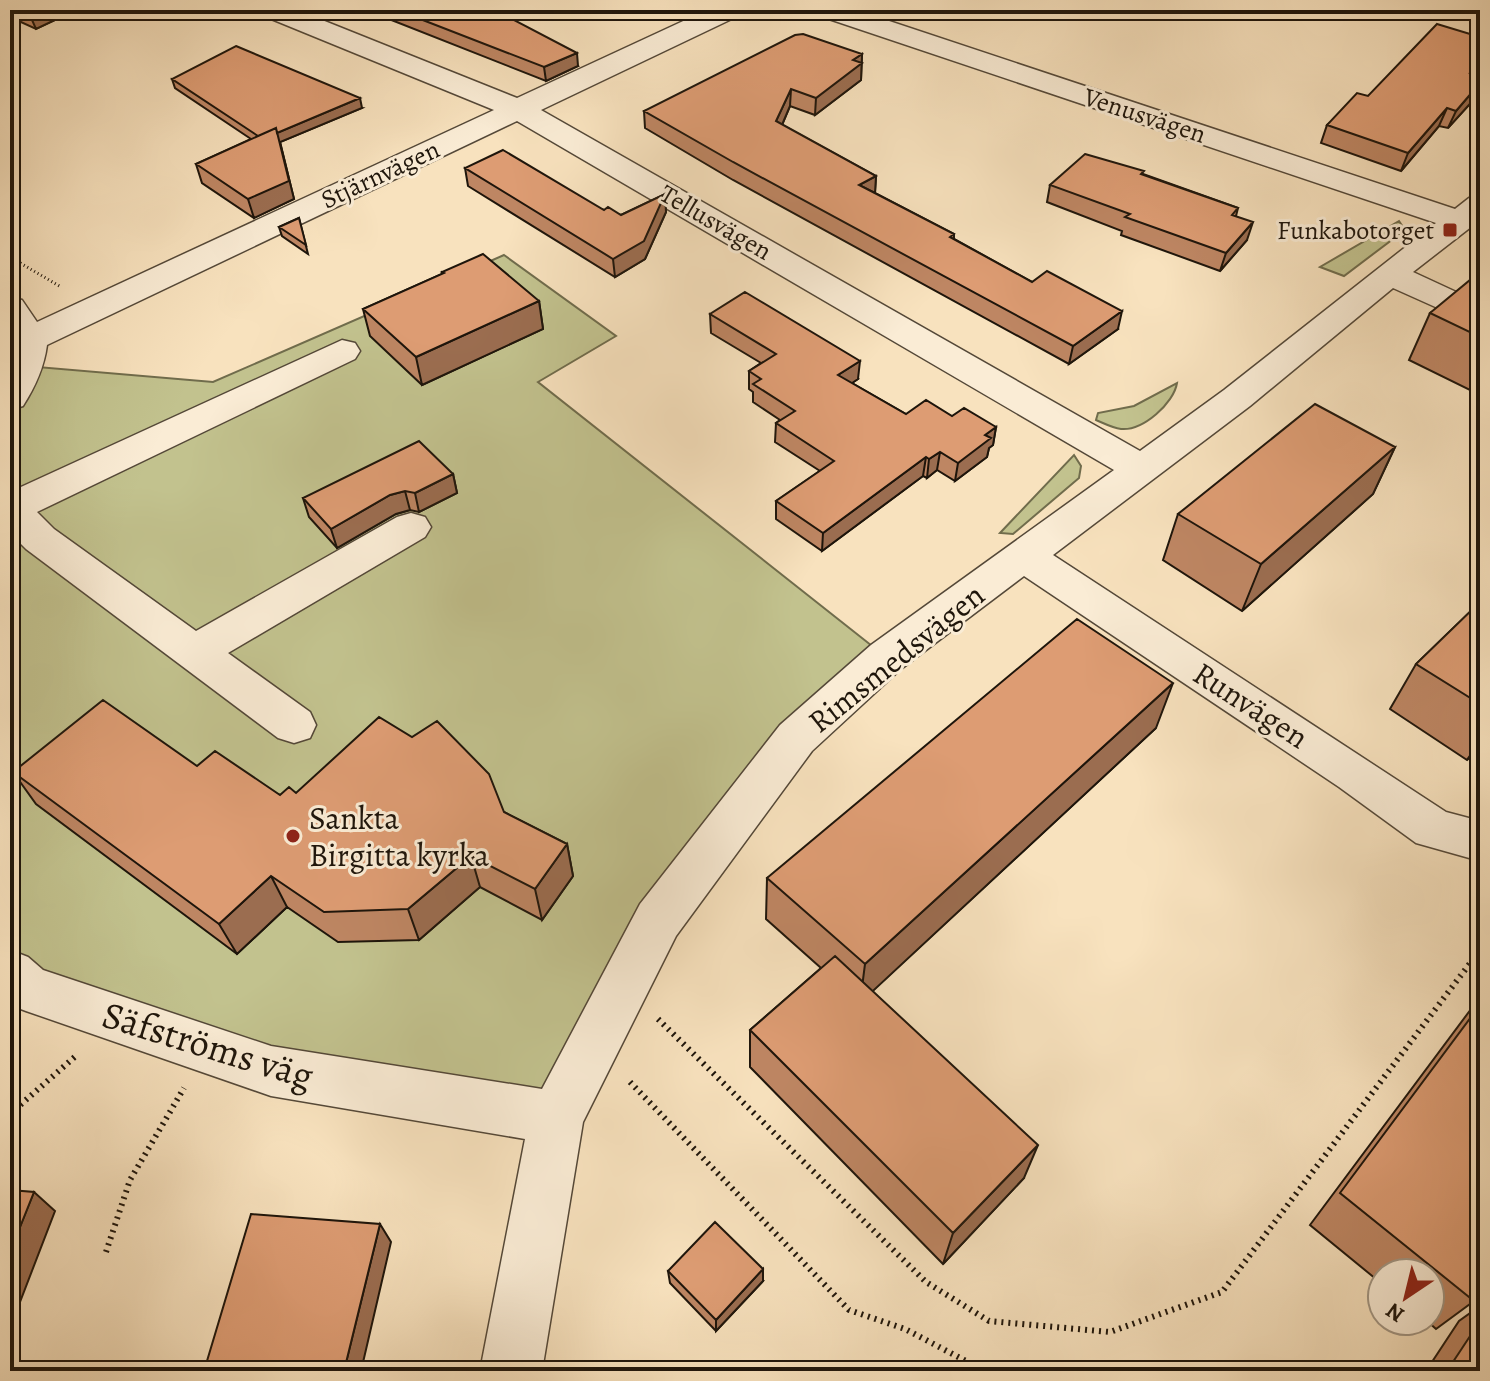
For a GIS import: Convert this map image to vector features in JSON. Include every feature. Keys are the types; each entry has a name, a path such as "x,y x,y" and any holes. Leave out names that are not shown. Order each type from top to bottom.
{"street":[{"name":"Tellusvägen","path":"273,10 518,109 1142,469"},
{"name":"Stjärnvägen","path":"30,339 729,10"},
{"name":"Venusvägen","path":"829,10 1470,213"},
{"name":"Rimsmedsvägen","path":"511,1371 556,1118 658,920 796,738 886,657 1026,557 1237,398 1470,213"},
{"path":"1390,274 1480,316"},
{"path":"10,307 30,339 26,366 10,398"},
{"path":"294,725 40,539 10,509 342,351"},
{"path":"195,652 411,527"},
{"name":"Runvägen","path":"1026,557 1433,829 1480,841"},
{"name":"Säfströms väg","path":"10,973 26,988 290,1075 556,1118"}],"path":[{"path":"10,257 97,308"},
{"path":"623,986 926,1282 989,1321 1110,1332 1222,1292 1480,950"},
{"path":"10,1114 118,1019"},
{"path":"593,1044 849,1310 905,1329 985,1371"},
{"path":"106,1252 130,1180 167,1114 209,1050"}],"green space":[{"path":"1399,221 1405,230 1344,276 1320,267"},
{"path":"504,255 616,336 538,382 886,657 796,738 556,1118 365,1087 10,973 10,398 26,366 213,382"},
{"path":"1177,383 1164,407 1148,421 1121,429 1096,420 1098,413 1134,406"},
{"path":"1074,455 1081,466 1079,478 1013,534 1000,533"}],"building":[{"path":"11,10 53,10 32,20"},
{"path":"397,10 495,10 577,53 544,67"},
{"path":"1437,24 1480,37 1476,43 1480,45 1480,62 1470,73 1480,76 1480,83 1456,111 1447,108 1408,153 1327,125 1357,93 1368,96"},
{"path":"803,34 862,54 853,60 862,63 816,98 791,89 776,121 876,176 859,185 954,234 950,237 1032,282 1047,271 1122,311 1073,346 644,111 795,35"},
{"path":"236,46 360,98 277,133 276,128 258,136 172,79"},
{"path":"276,128 289,181 248,199 196,164"},
{"path":"503,150 604,210 608,207 621,215 665,194 644,241 613,259 465,168"},
{"path":"1085,154 1144,171 1141,174 1238,208 1232,215 1253,222 1226,253 1125,217 1130,214 1050,185"},
{"path":"299,218 306,245 279,227"},
{"path":"483,254 539,301 416,357 363,309 444,273"},
{"path":"1470,280 1480,284 1480,337 1430,313"},
{"path":"745,292 860,361 838,375 906,414 926,400 952,416 964,408 996,427 985,435 991,438 958,463 940,452 929,459 926,457 823,533 776,501 834,461 776,423 795,411 753,384 761,379 749,371 776,354 710,314"},
{"path":"1315,404 1395,447 1261,564 1178,514"},
{"path":"419,441 453,474 415,493 405,491 390,495 331,529 303,498"},
{"path":"1480,602 1480,704 1416,664"},
{"path":"1077,619 1173,683 865,964 767,878"},
{"name":"Sankta Birgitta kyrka","path":"103,700 197,766 215,751 280,795 289,787 296,793 379,717 412,737 437,721 489,774 504,812 567,844 535,889 471,856 408,909 324,912 271,876 219,924 13,772"},
{"path":"835,956 1038,1145 953,1233 750,1030"},
{"path":"1480,1005 1480,1292 1474,1301 1446,1278 1446,1257 1419,1257 1340,1193"},
{"path":"10,1190 34,1192 10,1252"},
{"path":"251,1214 380,1224 344,1371 204,1371"},
{"path":"715,1222 763,1269 716,1320 668,1271"},
{"path":"1480,1321 1480,1371 1447,1371"}],"place":[{"name":"Funkabotorget","path":"1450,230"},
{"name":"Sankta Birgitta kyrka","path":"293,836"}]}
